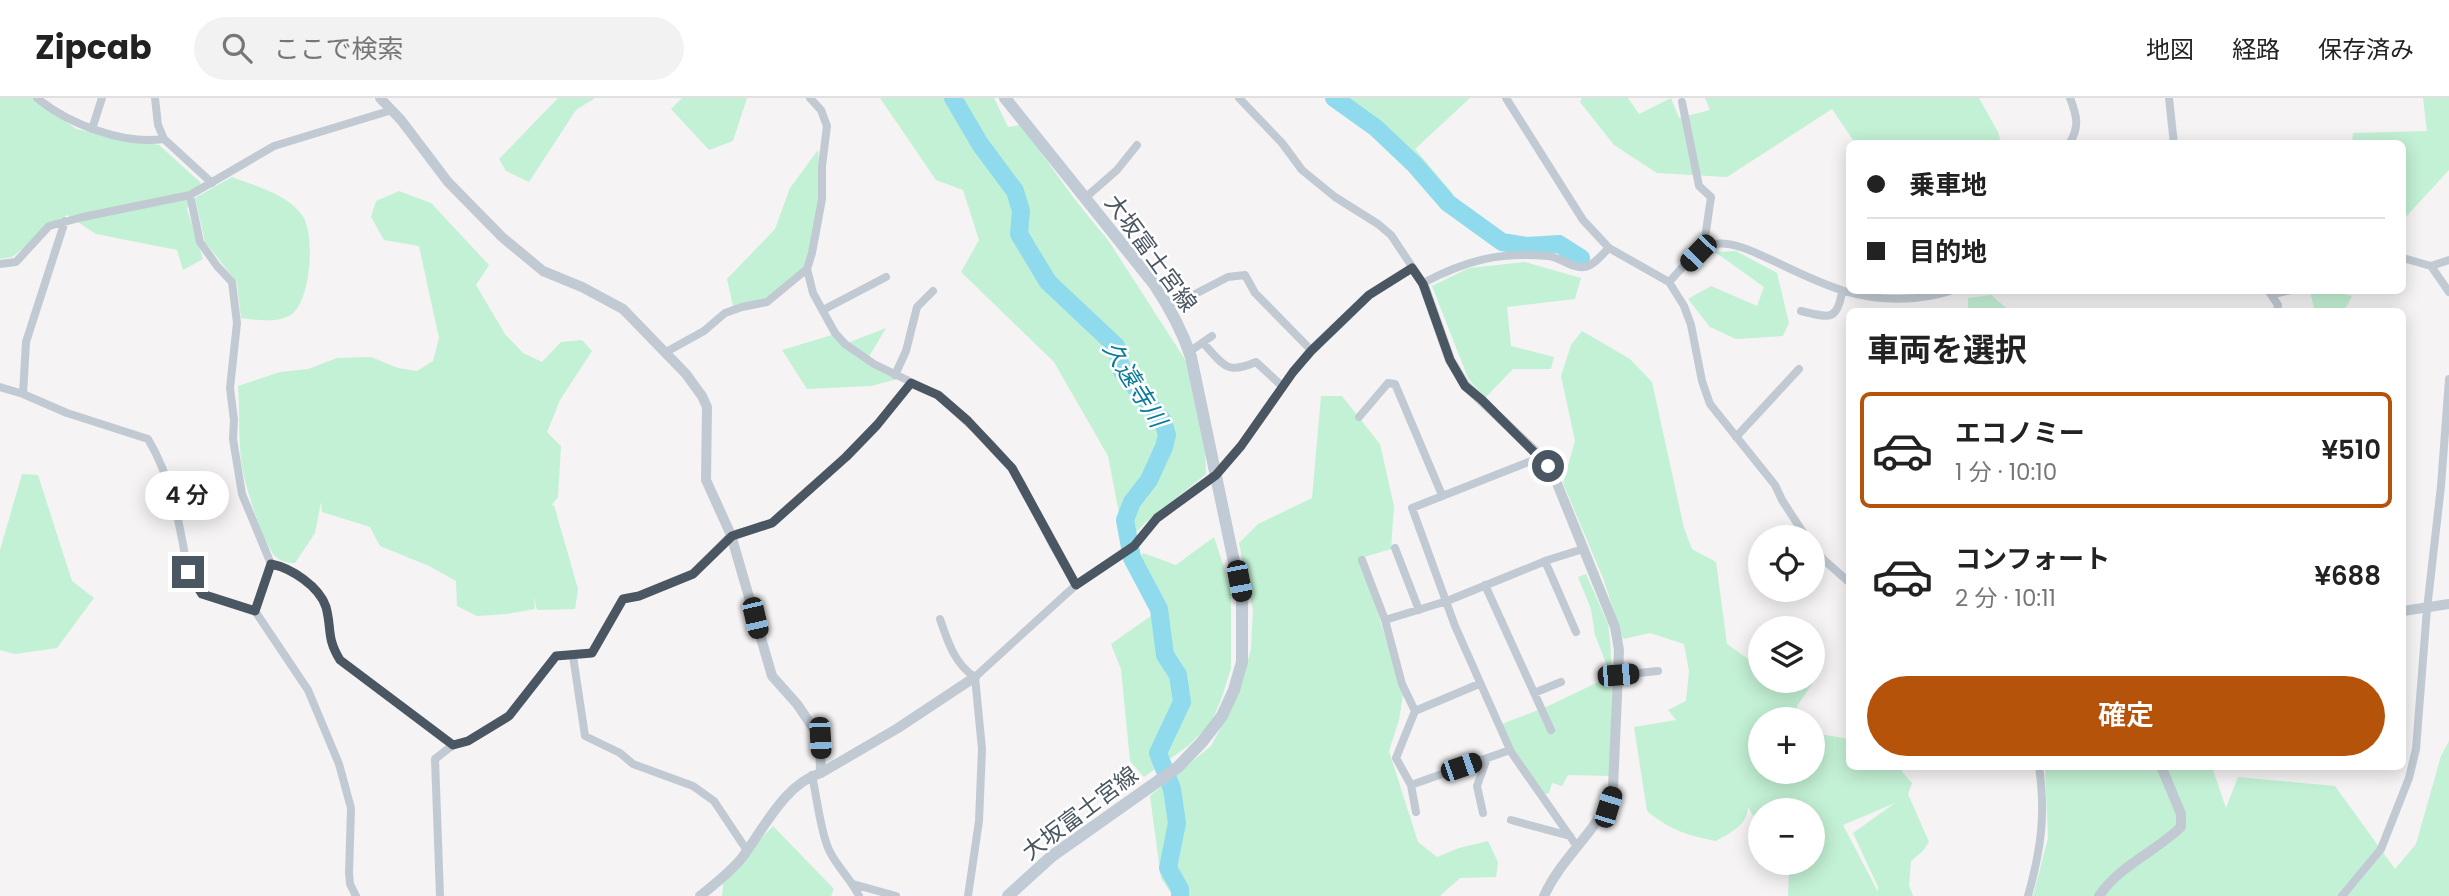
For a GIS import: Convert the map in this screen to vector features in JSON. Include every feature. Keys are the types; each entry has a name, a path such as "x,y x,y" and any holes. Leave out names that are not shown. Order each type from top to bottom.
{"main road":[{"name":"大坂富士宮線","path":"1005,98 1170,307 1183,333 1242,600 1242,662 1234,691 1222,716 1202,743 1178,767 1052,856 1008,896"}],"street":[{"path":"37,98 55,113 92,130 151,141 164,139"},
{"path":"92,130 102,98"},
{"path":"155,98 158,125 164,139 212,183"},
{"path":"380,98 448,182 502,237 543,271 624,309 666,352 702,396 707,407 706,480 732,536 772,677 797,704 820,738 817,774 828,848 859,896"},
{"path":"666,352 704,331 725,313 767,302 807,269 813,253 822,199 822,166 827,127 821,110 810,98"},
{"path":"1239,98 1282,143 1302,170 1335,197 1391,235 1423,284 1450,360 1465,386 1541,457 1554,476 1615,627 1619,650 1613,789 1608,807 1599,821 1573,841 1544,896"},
{"path":"1506,98 1583,220 1609,248 1669,282 1684,306 1691,326 1702,381 1710,404 1775,485 1798,525"},
{"path":"2070,98 2078,120 2071,140"},
{"path":"2169,98 2174,140"},
{"path":"1682,102 1699,186 1711,197 1706,247"},
{"path":"0,264 16,262 49,226 190,195 274,146 392,110"},
{"path":"1085,198 1117,170 1137,145"},
{"path":"190,195 200,242 216,266 232,282 237,323 230,388 234,420 233,439 242,494 271,564 255,611"},
{"path":"23,394 26,342 65,221"},
{"path":"1669,282 1706,247 1716,244 1753,251 1846,293"},
{"path":"1423,284 1452,268 1494,257 1551,256 1579,268 1589,266 1609,248"},
{"path":"2406,259 2431,267 2449,292"},
{"path":"2431,267 2449,260"},
{"path":"700,896 741,858 790,793 817,774 898,728 975,677 1076,585 1134,546 1157,518 1216,475 1241,446 1311,351 1369,295 1412,268"},
{"path":"807,269 813,293 835,333 845,344 874,364 938,395 968,421 1012,468 1076,585"},
{"path":"1170,307 1228,277 1245,275 1255,293 1311,351"},
{"path":"822,310 886,277"},
{"path":"895,375 906,351 917,307 933,290"},
{"path":"1801,311 1824,317 1832,316 1839,309 1842,292"},
{"path":"1856,294 1896,300 1944,294"},
{"path":"1189,352 1212,336"},
{"path":"1203,344 1230,369 1256,362 1283,387"},
{"path":"1736,437 1799,369"},
{"path":"2342,896 2381,849 2409,778 2416,749 2449,379"},
{"path":"440,896 435,759 453,745 468,741 509,716 556,656 592,653 623,599 639,596 693,574 732,536 772,523 794,506 877,425 911,383"},
{"path":"1359,417 1388,383 1395,384 1441,495"},
{"path":"0,387 67,413 148,439 157,454 176,508 192,581 202,594 255,611 308,690 339,764 351,808 349,873 350,884 356,896"},
{"path":"1541,457 1412,508 1479,684 1510,750 1573,841"},
{"path":"1395,548 1419,610"},
{"path":"1385,621 1447,601 1545,561 1583,549"},
{"path":"1362,561 1385,621 1402,684 1415,711"},
{"path":"1545,561 1576,632"},
{"path":"1825,561 1846,579"},
{"path":"271,564 284,566 320,595 326,608 332,646 340,660 453,745"},
{"path":"1485,586 1551,730"},
{"path":"2406,611 2449,604"},
{"path":"940,619 949,646 967,672 975,677"},
{"path":"573,656 585,736 620,753 633,764 659,771 692,786 714,801 746,849"},
{"path":"1618,675 1657,671"},
{"path":"968,896 979,821 982,749 975,677"},
{"path":"1534,693 1561,682"},
{"path":"1416,812 1410,785 1396,758 1415,711 1479,684"},
{"path":"1410,785 1510,750"},
{"path":"1483,813 1476,786 1487,758"},
{"path":"2028,896 2040,853 2042,831 2039,770"},
{"path":"2099,896 2120,872 2171,837 2180,827 2181,814 2163,770"},
{"path":"1511,820 1573,841"},
{"path":"853,884 896,896"}],"green space":[{"path":"0,98 35,98 76,129 159,145 201,183 187,209 203,259 183,270 177,250 96,234 67,215 12,257 0,259"},
{"path":"558,98 595,98 576,110 529,182 506,171 499,159"},
{"path":"682,98 747,98 733,141 709,150 671,109"},
{"path":"880,98 994,98 1008,127 1021,125 1110,243 1186,361 1205,452 1206,474 1144,524 1125,544 1108,456 1054,362 961,272 979,240 963,190 936,180"},
{"path":"1343,98 1470,98 1415,149 1454,195"},
{"path":"1582,98 1628,98 1639,114 1671,98 1679,118 1710,110 1705,98 1979,98 2000,140 1853,140 1832,109 1727,177 1657,173 1614,145 1580,102"},
{"path":"2423,98 2449,98 2449,170 2406,217 2406,140 2352,140 2353,133 2427,131"},
{"path":"818,150 822,199 808,267 767,302 733,306 727,279 775,229 790,188"},
{"path":"232,177 288,201 302,215 306,224 310,252 306,284 296,309 284,318 241,318 237,282 205,242 195,198"},
{"path":"399,191 431,203 489,265 476,285 505,334 523,353 542,362 561,342 582,340 592,351 560,400 547,432 561,446 558,497 551,506 554,505 578,589 575,609 537,610 534,596 535,609 477,616 457,606 456,581 429,566 380,546 370,527 322,512 321,502 315,533 295,563 276,557 260,528 242,466 238,386 280,372 308,369 337,358 371,357 398,368 417,371 433,361 439,338 419,246 384,240 371,217 376,201"},
{"path":"1736,251 1777,273 1789,323 1783,336 1736,339 1710,327 1688,299 1711,286 1757,306 1764,287 1715,252"},
{"path":"1525,262 1581,278 1575,299 1507,307 1511,346 1554,357 1551,369 1513,369 1485,398 1468,378 1432,286 1469,268"},
{"path":"2311,294 2352,296 2346,308 2314,308"},
{"path":"1991,295 2006,308 1968,308 1968,298"},
{"path":"886,328 867,360 901,378 871,386 807,389 782,350 832,335 845,344"},
{"path":"1582,331 1630,359 1652,382 1684,528 1692,549 1716,562 1727,644 1748,659 1748,693 1806,693 1797,707 1748,707 1748,784 1825,784 1825,735 1846,738 1846,770 1901,770 1912,783 1908,794 1929,842 1911,861 1909,885 1913,896 1788,896 1789,875 1825,875 1825,798 1748,798 1745,819 1716,841 1679,831 1647,811 1634,727 1676,720 1668,710 1686,701 1689,671 1684,644 1650,633 1623,639 1603,578 1563,483 1575,441 1561,376 1571,345","holes":["1895,803 1853,833 1878,892 1843,825"]},
{"path":"1321,396 1342,396 1380,444 1394,506 1391,549 1361,558 1403,695 1399,720 1389,751 1418,842 1437,857 1488,841 1498,862 1496,877 1460,878 1440,896 1173,896 1161,878 1150,796 1211,746 1238,695 1251,649 1253,610 1239,543 1258,524 1312,498"},
{"path":"22,474 38,475 72,581 94,598 57,648 15,654 0,650 0,550"},
{"path":"1214,537 1231,589 1231,668 1211,723 1188,746 1144,777 1130,761 1121,669 1111,644 1155,613 1129,568 1143,553 1176,565"},
{"path":"1586,574 1608,624 1610,640 1612,677 1611,776 1568,775 1562,786 1552,783 1549,793 1545,794 1514,756 1502,724 1544,708 1611,676 1595,635 1591,609 1578,577"},
{"path":"2449,741 2449,896 2033,896 2048,838 2045,770 2213,770 2226,808 2238,777 2335,786 2395,869 2416,844 2441,756"},
{"path":"773,826 834,889 831,896 722,896 724,876"}],"waterway":[{"name":"久遠寺川","path":"953,98 980,144 1015,191 1021,211 1019,234 1048,282 1116,346 1122,371 1163,421 1167,435 1149,480 1132,502 1125,520 1132,558 1159,609 1165,655 1178,675 1182,702 1158,753 1172,789 1177,823 1168,868 1180,889 1180,896"},
{"path":"1334,98 1376,128 1415,165 1448,203 1502,242 1527,246 1559,244 1581,258"}],"route":[{"path":"188,572 202,594 255,611 267,570 271,564 284,566 320,595 326,608 332,646 340,660 453,745 468,741 509,716 556,656 592,653 623,599 639,596 693,574 732,536 772,523 794,506 877,425 911,383 938,395 968,421 1012,468 1076,585 1134,546 1157,518 1216,475 1241,446 1311,351 1369,295 1412,268 1423,284 1450,360 1465,386 1548,466"}]}
